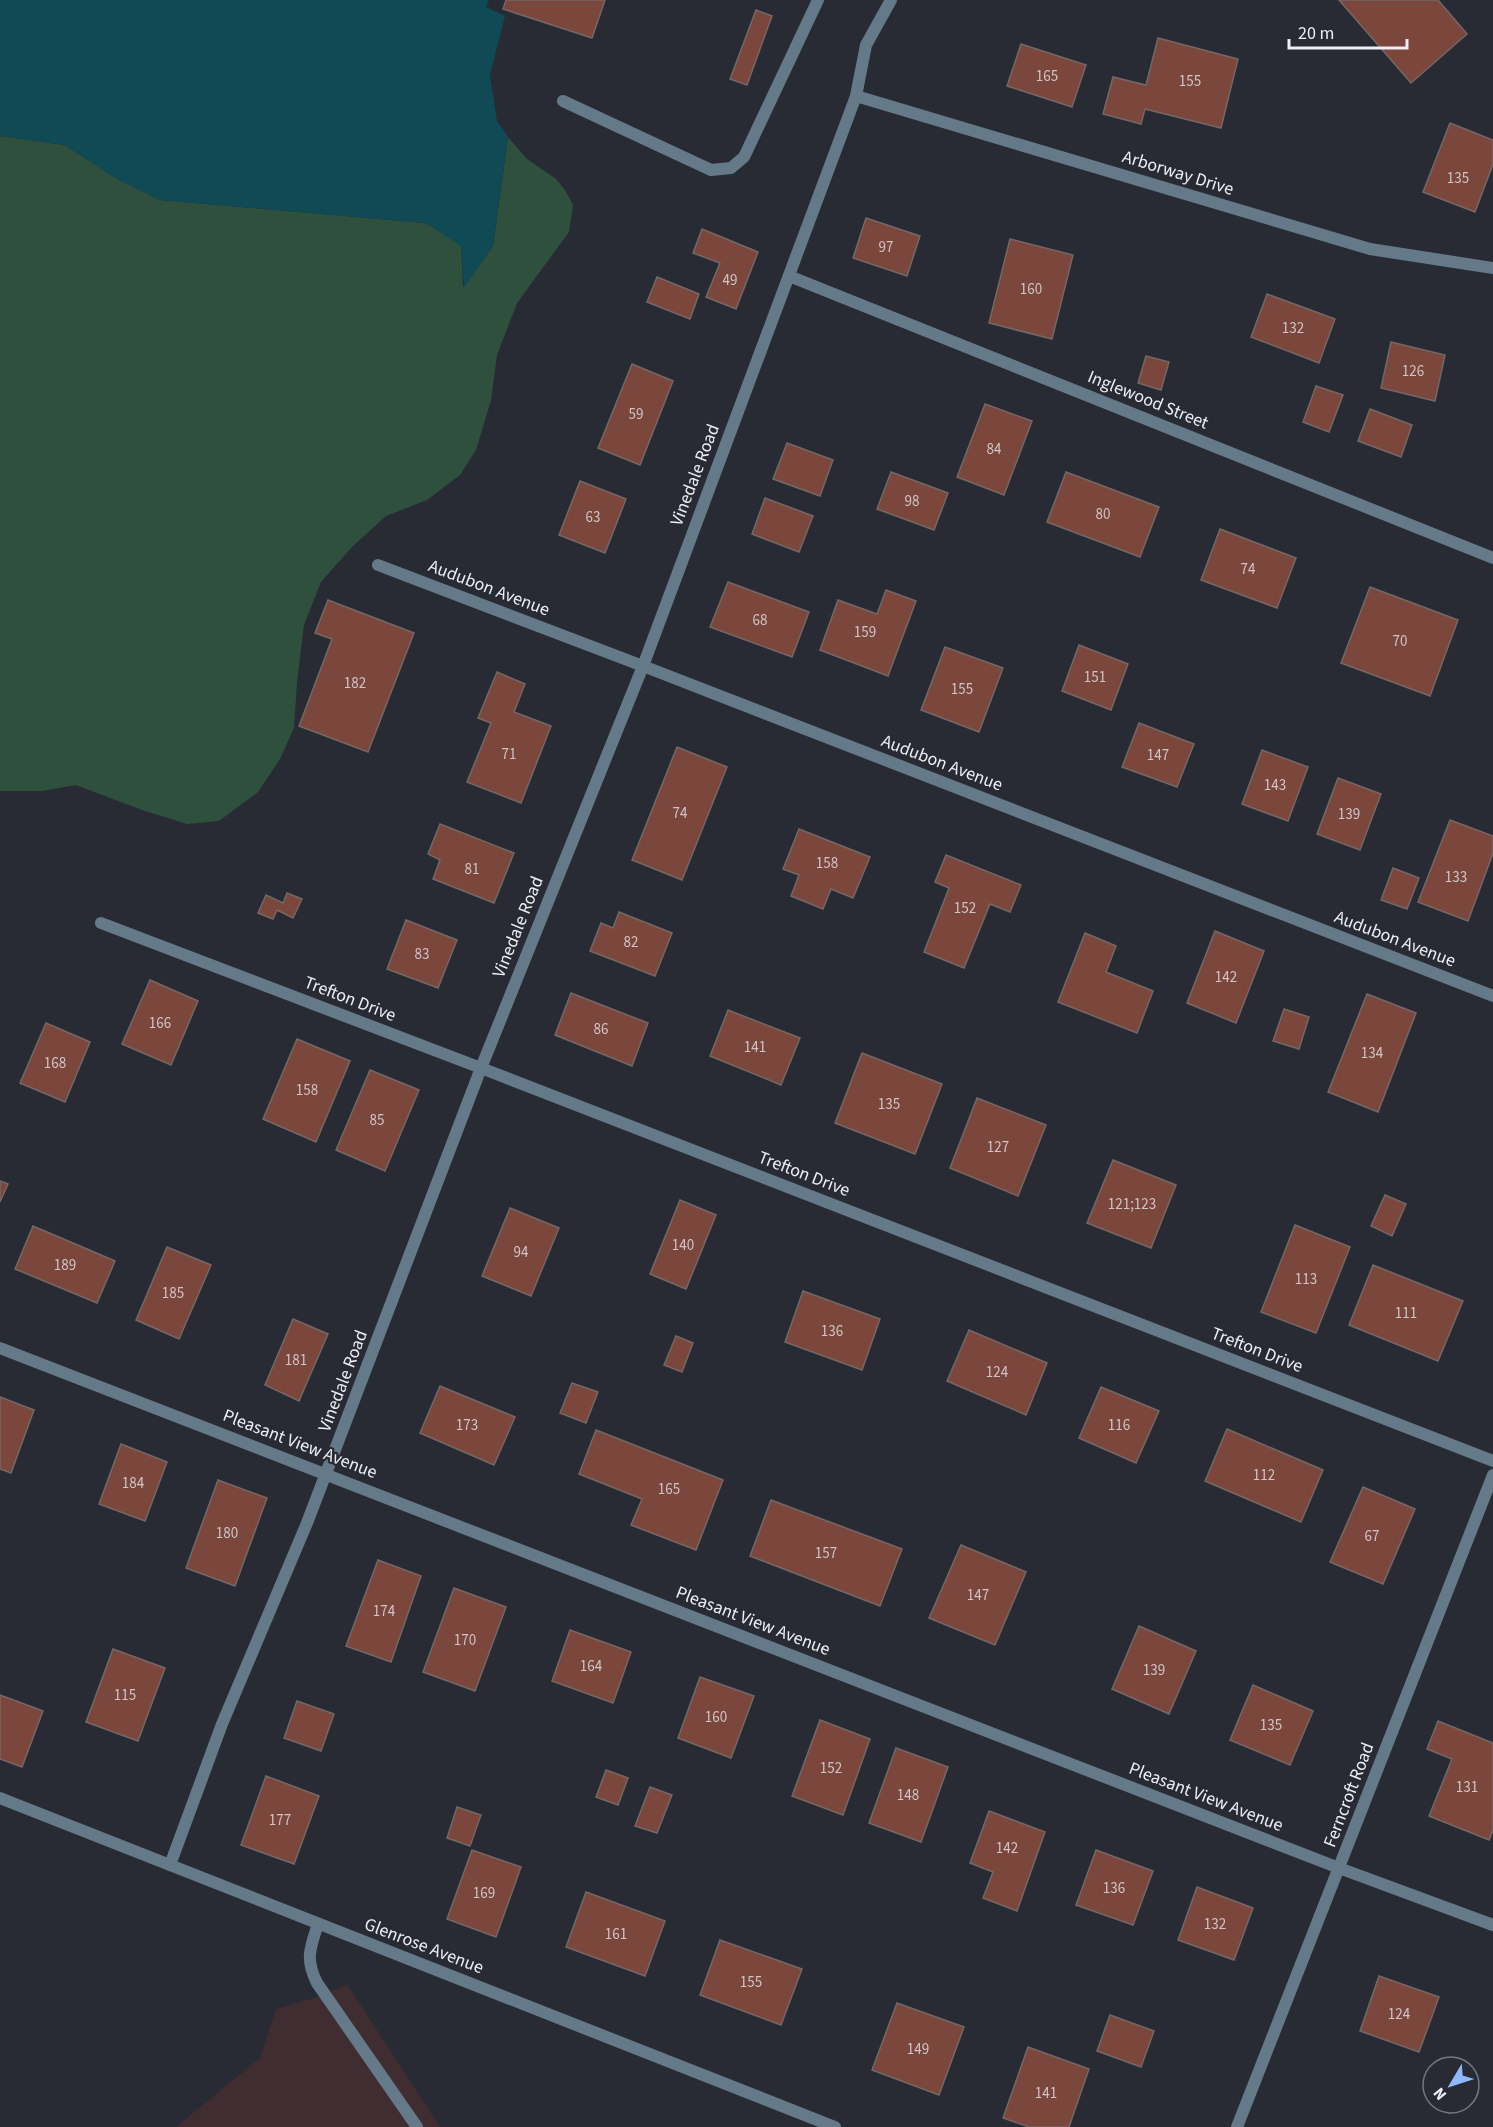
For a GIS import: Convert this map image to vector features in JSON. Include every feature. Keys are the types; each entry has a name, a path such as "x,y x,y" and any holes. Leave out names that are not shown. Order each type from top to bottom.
{"street":[{"path":"563,101 711,170 731,168 744,157 818,0"},
{"name":"Vinedale Road","path":"170,1865 222,1724 327,1474 481,1068 643,666 856,96 866,45 891,0"},
{"name":"Arborway Drive","path":"856,96 1370,249 1493,268"},
{"name":"Inglewood Street","path":"789,276 1493,558"},
{"name":"Audubon Avenue","path":"378,565 1493,996"},
{"name":"Trefton Drive","path":"101,923 1493,1461"},
{"name":"Pleasant View Avenue","path":"0,1348 1339,1868 1493,1925"},
{"name":"Ferncroft Road","path":"1238,2127 1493,1475"},
{"name":"Glenrose Avenue","path":"0,1798 835,2127"},
{"path":"318,1924 309,1951 312,1973 324,1995 417,2127"}],"shaded area":[{"path":"347,1984 440,2127 176,2127 260,2058 276,2009 324,1995"}],"green space":[{"path":"0,136 65,145 117,179 160,200 426,223 461,245 463,287 493,246 508,137 527,159 556,179 573,205 569,232 517,303 497,355 491,400 476,450 460,475 427,500 386,516 351,548 321,582 304,625 294,728 280,759 258,792 219,821 187,824 76,785 42,791 0,791"}],"water":[{"path":"0,0 489,0 486,7 505,16 490,75 497,121 508,137 493,246 464,288 461,246 426,223 160,200 117,179 65,145 0,136"}],"building":[{"path":"506,0 605,0 592,38 503,9"},
{"path":"1339,0 1438,0 1467,34 1411,83"},
{"path":"756,10 772,16 747,85 730,79"},
{"path":"1158,38 1238,59 1221,128 1145,109 1141,124 1103,114 1113,77 1146,85"},
{"path":"1021,44 1086,65 1072,107 1007,86"},
{"path":"1450,123 1493,140 1493,164 1475,212 1423,192"},
{"path":"866,218 920,236 907,276 853,258"},
{"path":"702,229 758,252 736,309 706,297 720,263 693,253"},
{"path":"1010,239 1073,255 1052,339 989,323"},
{"path":"657,277 699,294 690,319 647,302"},
{"path":"1267,294 1335,319 1319,363 1251,337"},
{"path":"1391,342 1445,355 1435,401 1381,388"},
{"path":"1146,356 1169,362 1161,390 1138,383"},
{"path":"632,364 673,381 640,465 598,448"},
{"path":"1316,386 1343,395 1329,432 1303,422"},
{"path":"985,404 1032,421 1004,495 957,477"},
{"path":"1370,409 1412,425 1401,457 1358,441"},
{"path":"787,443 833,460 820,496 773,479"},
{"path":"891,472 948,493 934,530 877,509"},
{"path":"1066,472 1159,507 1140,557 1047,522"},
{"path":"580,481 626,499 605,553 559,535"},
{"path":"765,498 813,516 799,552 752,534"},
{"path":"1220,529 1296,558 1277,608 1201,580"},
{"path":"728,582 809,612 792,657 710,627"},
{"path":"1370,587 1458,620 1430,696 1341,663"},
{"path":"886,590 916,601 888,676 820,650 838,600 877,614"},
{"path":"328,600 414,633 368,752 299,726 332,639 315,633"},
{"path":"1079,645 1128,664 1111,710 1062,691"},
{"path":"945,647 1003,668 979,732 921,710"},
{"path":"497,672 525,684 514,712 551,726 521,803 467,782 491,723 478,718"},
{"path":"1139,723 1194,744 1177,787 1122,767"},
{"path":"677,747 727,767 682,880 632,860"},
{"path":"1262,750 1308,767 1288,821 1242,804"},
{"path":"1338,778 1381,794 1360,850 1317,834"},
{"path":"1450,820 1493,836 1493,853 1468,921 1418,902"},
{"path":"440,824 514,853 494,903 433,879 440,860 428,854"},
{"path":"799,829 870,857 853,898 831,889 823,909 791,896 799,875 783,869"},
{"path":"946,855 1021,885 1010,912 990,904 964,968 924,952 949,888 935,882"},
{"path":"1393,868 1419,878 1407,909 1381,900"},
{"path":"287,893 302,899 293,918 277,910 273,919 258,913 266,895 283,903"},
{"path":"619,912 672,933 655,976 590,951 601,923 613,928"},
{"path":"406,920 457,940 438,988 387,969"},
{"path":"1215,931 1264,951 1236,1023 1187,1003"},
{"path":"1085,933 1116,946 1106,972 1153,991 1137,1033 1058,1002"},
{"path":"150,980 198,1001 171,1065 122,1044"},
{"path":"571,993 648,1023 632,1066 555,1035"},
{"path":"1367,994 1416,1013 1378,1112 1328,1092"},
{"path":"1284,1009 1309,1017 1299,1049 1273,1041"},
{"path":"728,1010 800,1038 781,1085 710,1056"},
{"path":"46,1023 90,1042 65,1102 20,1083"},
{"path":"297,1039 350,1061 316,1142 263,1119"},
{"path":"862,1053 942,1084 915,1154 835,1123"},
{"path":"370,1070 419,1090 385,1171 336,1150"},
{"path":"977,1098 1046,1125 1018,1196 950,1168"},
{"path":"1113,1160 1176,1185 1151,1248 1087,1223"},
{"path":"0,1181 8,1184 0,1202"},
{"path":"1385,1195 1406,1204 1392,1236 1371,1226"},
{"path":"680,1200 716,1215 686,1289 650,1274"},
{"path":"510,1208 559,1228 531,1296 482,1276"},
{"path":"1295,1225 1350,1247 1316,1333 1261,1312"},
{"path":"33,1226 115,1261 97,1303 15,1269"},
{"path":"167,1247 211,1265 179,1339 136,1320"},
{"path":"1373,1265 1463,1301 1438,1361 1349,1325"},
{"path":"803,1291 880,1319 862,1370 785,1342"},
{"path":"293,1319 328,1334 299,1401 265,1385"},
{"path":"969,1330 1047,1363 1026,1415 947,1381"},
{"path":"676,1336 693,1343 682,1372 664,1365"},
{"path":"572,1383 598,1392 586,1423 560,1413"},
{"path":"440,1386 515,1417 494,1465 420,1433"},
{"path":"1101,1387 1159,1411 1136,1463 1079,1438"},
{"path":"0,1397 34,1410 11,1473 0,1469"},
{"path":"1227,1429 1323,1470 1301,1522 1205,1481"},
{"path":"596,1430 723,1480 696,1550 631,1525 642,1499 579,1474"},
{"path":"121,1444 167,1462 145,1521 99,1504"},
{"path":"218,1480 267,1498 235,1586 186,1568"},
{"path":"1363,1487 1415,1509 1383,1584 1330,1562"},
{"path":"771,1500 902,1549 880,1606 750,1556"},
{"path":"961,1545 1026,1572 995,1645 929,1618"},
{"path":"378,1560 421,1576 391,1662 346,1646"},
{"path":"454,1588 506,1607 475,1691 423,1672"},
{"path":"1139,1626 1196,1651 1169,1714 1112,1689"},
{"path":"570,1630 631,1652 613,1703 552,1681"},
{"path":"113,1649 165,1668 138,1741 86,1722"},
{"path":"700,1677 754,1696 731,1758 678,1738"},
{"path":"1253,1685 1313,1711 1290,1765 1230,1740"},
{"path":"0,1695 43,1711 22,1767 0,1759"},
{"path":"297,1701 334,1714 321,1751 284,1738"},
{"path":"820,1720 870,1739 843,1815 792,1796"},
{"path":"1438,1721 1493,1743 1493,1830 1489,1840 1429,1816 1452,1759 1427,1749"},
{"path":"896,1748 948,1767 921,1842 869,1823"},
{"path":"606,1770 628,1778 618,1805 596,1797"},
{"path":"266,1776 319,1796 294,1864 241,1845"},
{"path":"650,1787 672,1795 657,1833 635,1826"},
{"path":"457,1807 481,1815 470,1846 447,1838"},
{"path":"989,1811 1045,1832 1017,1911 983,1898 993,1872 970,1863"},
{"path":"472,1850 521,1867 496,1937 447,1919"},
{"path":"1096,1850 1153,1871 1133,1925 1076,1905"},
{"path":"1197,1887 1253,1908 1234,1960 1178,1940"},
{"path":"586,1892 665,1921 645,1976 566,1947"},
{"path":"720,1940 802,1969 781,2025 700,1995"},
{"path":"1379,1976 1439,1997 1419,2052 1360,2031"},
{"path":"897,2003 964,2027 939,2095 872,2070"},
{"path":"1110,2015 1154,2031 1141,2067 1097,2051"},
{"path":"1028,2047 1089,2069 1069,2127 1029,2127 1003,2118"}]}
